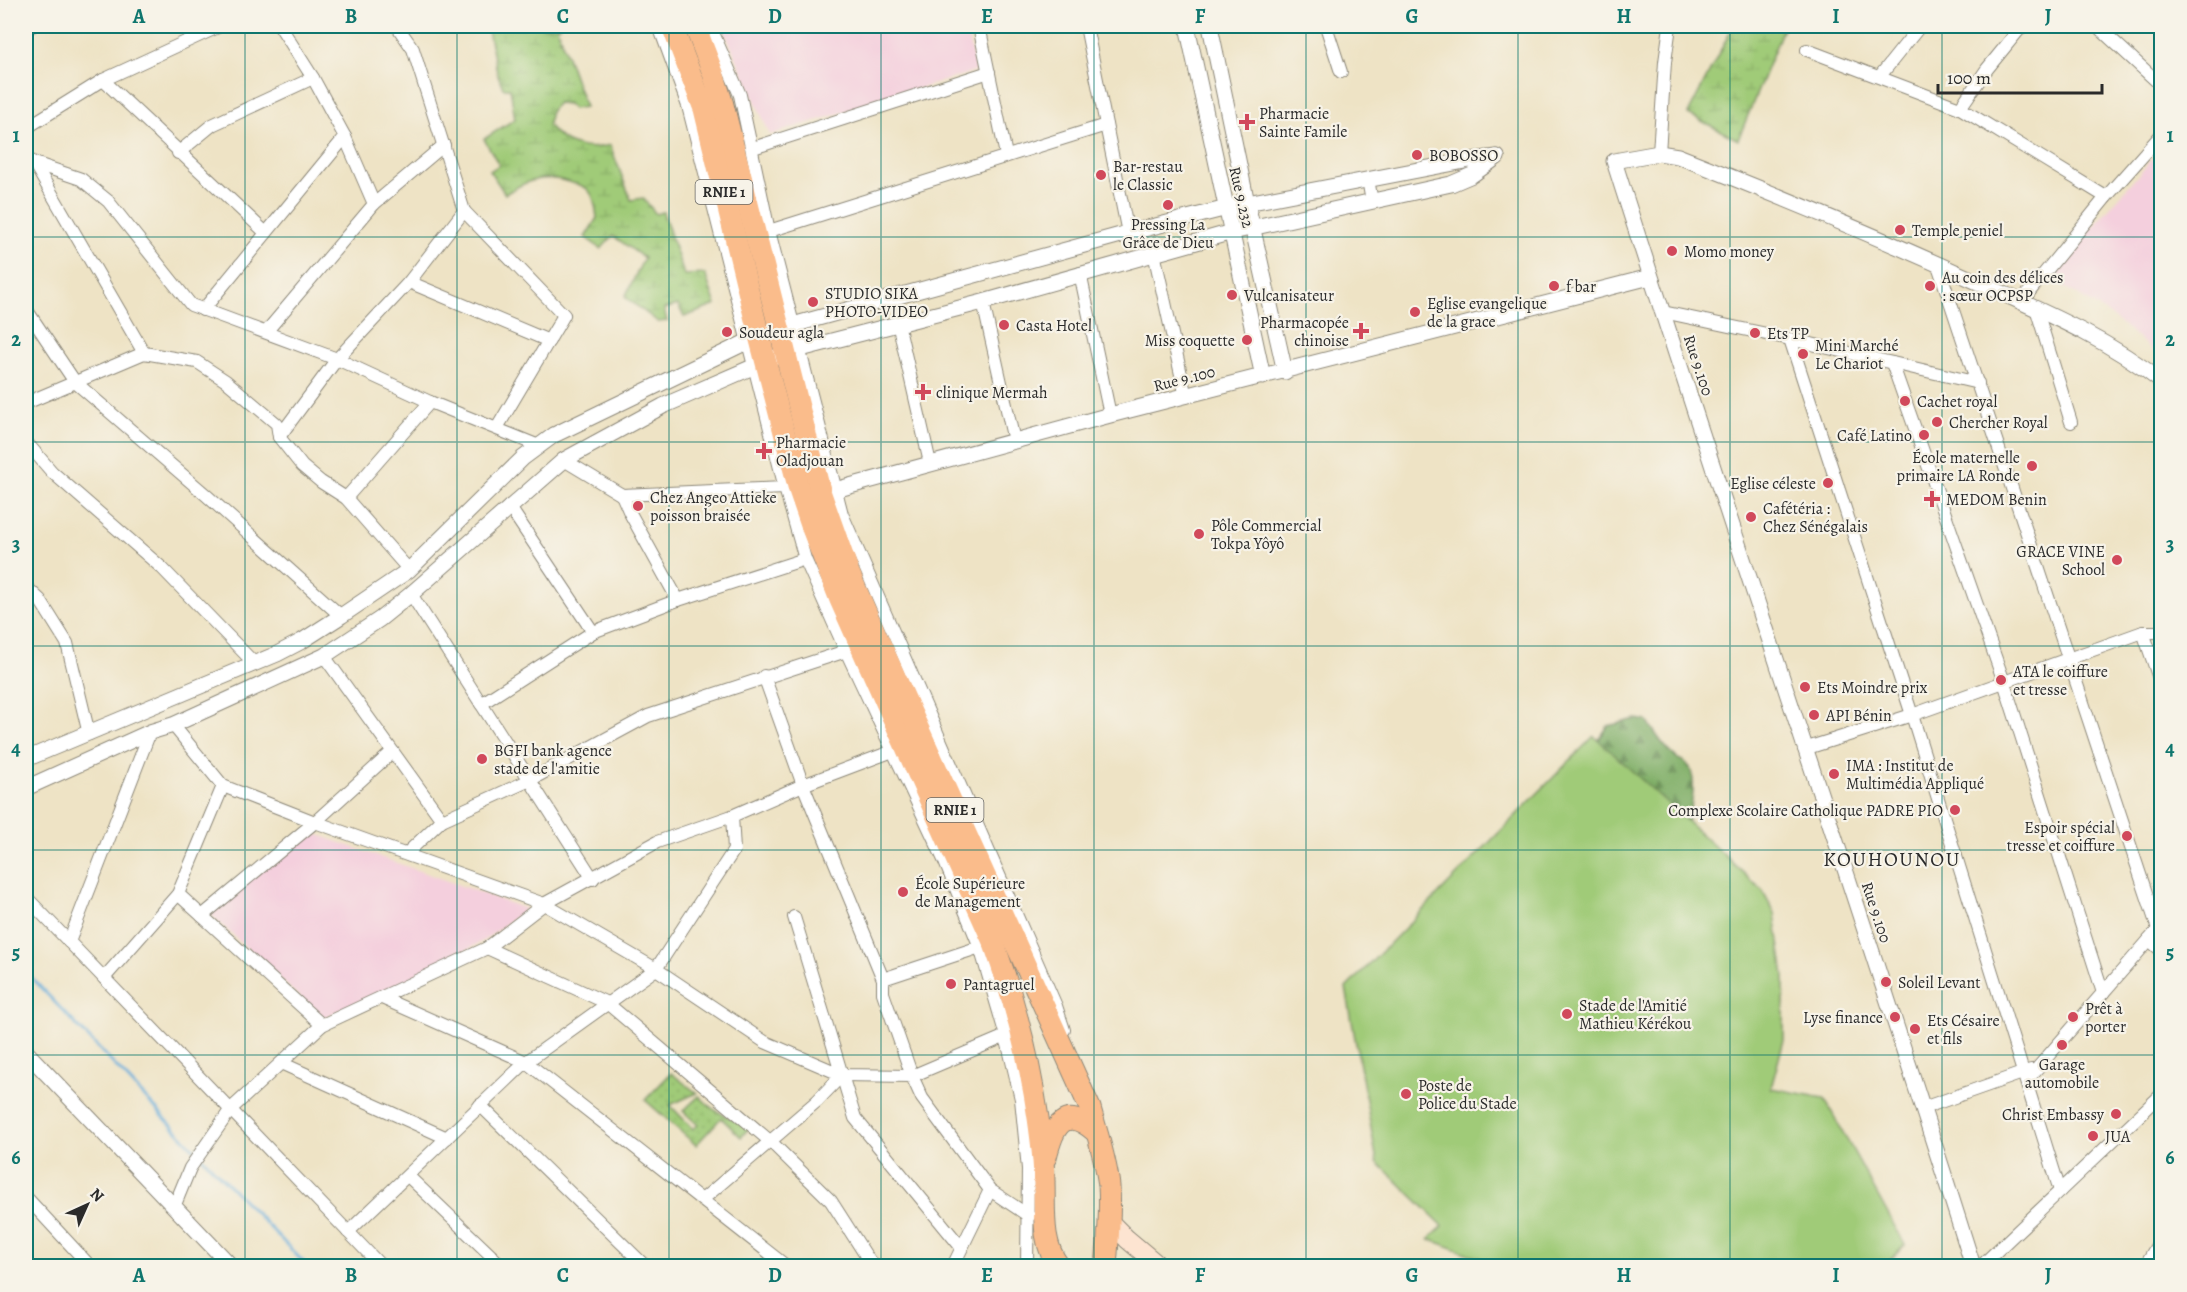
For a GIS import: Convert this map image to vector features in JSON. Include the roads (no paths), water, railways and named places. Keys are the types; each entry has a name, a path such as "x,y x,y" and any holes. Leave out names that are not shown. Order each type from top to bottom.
{"highway":[{"name":"RNIE 1","path":"672,26 704,109 770,333"},
{"name":"RNIE 1","path":"694,26 723,105 776,358 799,490 825,565 989,934 1008,981 1020,1021 1044,1164 1037,1222 1041,1266"},
{"name":"RNIE 1","path":"776,358 849,573 1090,1108 1102,1148 1109,1186 1110,1222 1106,1266"},
{"path":"1044,1164 1052,1134 1064,1121 1078,1120 1096,1132"},
{"path":"1037,1222 1059,1266"}],"main road":[{"path":"1110,1222 1126,1239 1159,1266"}],"street":[{"path":"26,28 32,26"},
{"path":"26,128 103,80 220,26"},
{"path":"279,26 314,78 345,137 374,204"},
{"path":"397,26 413,49 464,211 564,315 497,428"},
{"path":"659,26 770,333 776,358 785,488 806,559 846,651 945,862 980,947 1006,1036 1024,1120 1028,1169 1037,1222 1028,1266"},
{"path":"710,26 740,95 753,148 769,231 770,333"},
{"path":"979,26 1006,155"},
{"path":"1086,26 1128,233"},
{"name":"Rue 9.232","path":"1187,26 1263,376"},
{"name":"Rue 9.232","path":"1210,26 1285,372"},
{"path":"1326,26 1341,72"},
{"path":"1659,153 1665,62 1670,26"},
{"path":"1880,76 1920,26"},
{"path":"1960,108 1987,69 2022,26"},
{"path":"2097,26 2162,86"},
{"path":"1807,50 1960,108 2106,197"},
{"path":"753,148 989,72"},
{"path":"178,153 212,125 314,78"},
{"path":"103,80 178,153 266,233"},
{"path":"769,231 1106,125"},
{"path":"2021,302 2106,197 2162,134"},
{"path":"203,310 345,137"},
{"path":"266,332 374,204 444,145"},
{"path":"1650,277 1614,161 1659,153 1678,156 1801,205 2036,308 2104,342 2159,376"},
{"path":"26,758 255,664 302,641 409,570 523,458 554,435 615,404 770,333 1128,233 1247,203 1470,160 1497,157 1472,175 1452,184 1232,232 776,358 663,406 564,460 411,594 324,656 173,725 150,732 26,788"},
{"path":"30,161 81,179 108,201 191,305 337,359 430,402 539,446"},
{"path":"30,161 144,353"},
{"path":"1368,179 1372,202"},
{"path":"279,437 337,359 409,282 464,211"},
{"path":"1154,253 1186,397"},
{"path":"1923,1108 2025,1077 2038,1068 2160,927 1938,265"},
{"path":"1080,273 1110,415"},
{"name":"Rue 9.100","path":"835,490 1110,415 1650,277 1973,1266"},
{"path":"409,282 549,341"},
{"path":"983,302 1014,441"},
{"path":"2036,308 2071,422"},
{"path":"26,309 75,382 341,616"},
{"path":"1663,312 1790,339 1978,384"},
{"path":"898,323 930,464"},
{"path":"1790,339 1912,715 2060,1191"},
{"path":"26,403 144,353 197,362 226,381 277,424 279,437 302,466 345,498 409,570"},
{"path":"776,358 835,490 842,514 1056,1006 1090,1108"},
{"path":"1892,363 2004,682 2103,993"},
{"path":"345,498 430,402"},
{"path":"26,442 52,472 162,568 255,664"},
{"path":"564,460 622,495 785,488"},
{"path":"622,495 678,600"},
{"path":"509,506 593,632"},
{"path":"482,704 593,632 678,600 806,559"},
{"path":"26,587 40,600 67,643 89,734"},
{"path":"411,594 593,879"},
{"path":"1804,748 1912,715 2143,632 2162,632"},
{"path":"2143,632 2162,687"},
{"path":"406,854 442,820 530,780 648,716 764,676 846,651"},
{"path":"324,656 442,820"},
{"path":"764,676 803,785 883,979 884,993 912,1076 922,1098 990,1190 1037,1222"},
{"path":"173,725 223,786 315,822 544,904 656,969 765,1042 842,1075 912,1076 1006,1036"},
{"path":"69,942 150,732"},
{"path":"174,1207 190,1168 231,1109 322,1025 487,948 544,904 657,842 732,816 803,785 893,751"},
{"path":"202,916 315,822 392,753"},
{"path":"105,978 178,894 223,786"},
{"path":"348,1232 526,1062 656,969 734,850 732,816"},
{"path":"178,894 322,1025"},
{"path":"26,897 381,1266"},
{"path":"794,917 855,1118 961,1247"},
{"path":"2149,940 2162,951"},
{"path":"883,979 980,947"},
{"path":"487,948 607,1003 771,1142 831,1201 870,1262 875,1266"},
{"path":"382,998 526,1062 786,1266"},
{"path":"26,1052 231,1266"},
{"path":"281,1063 447,1138"},
{"path":"702,1200 817,1101 842,1075"},
{"path":"1981,1266 2162,1094"},
{"path":"480,1105 645,1266"},
{"path":"408,1176 502,1266"},
{"path":"953,1266 990,1190"},
{"path":"26,1197 90,1266"},
{"path":"2145,1266 2162,1237"}],"waterway":[{"path":"26,972 196,1151"},
{"path":"201,1156 307,1266"}],"place":[{"name":"Pharmacie Sainte Famile","path":"1247,122"},
{"name":"BOBOSSO","path":"1417,155"},
{"name":"Bar-restau le Classic","path":"1101,175"},
{"name":"Pressing La Grâce de Dieu","path":"1168,205"},
{"name":"Temple peniel","path":"1900,230"},
{"name":"Momo money","path":"1672,251"},
{"name":"f bar","path":"1554,286"},
{"name":"Au coin des délices : sœur OCPSP","path":"1930,286"},
{"name":"Vulcanisateur","path":"1232,295"},
{"name":"STUDIO SIKA PHOTO-VIDEO","path":"813,302"},
{"name":"Eglise evangelique de la grace","path":"1415,312"},
{"name":"Casta Hotel","path":"1004,325"},
{"name":"Pharmacopée chinoise","path":"1361,331"},
{"name":"Soudeur agla","path":"727,332"},
{"name":"Ets TP","path":"1755,333"},
{"name":"Miss coquette","path":"1247,340"},
{"name":"Mini Marché Le Chariot","path":"1803,354"},
{"name":"clinique Mermah","path":"923,392"},
{"name":"Cachet royal","path":"1905,401"},
{"name":"Chercher Royal","path":"1937,422"},
{"name":"Café Latino","path":"1924,435"},
{"name":"Pharmacie Oladjouan","path":"764,451"},
{"name":"École maternelle primaire LA Ronde","path":"2032,466"},
{"name":"Eglise céleste","path":"1828,483"},
{"name":"MEDOM Benin","path":"1932,499"},
{"name":"Chez Angeo Attieke poisson braisée","path":"638,506"},
{"name":"Cafétéria : Chez Sénégalais","path":"1751,517"},
{"name":"Pôle Commercial Tokpa Yôyô","path":"1199,534"},
{"name":"GRACE VINE School","path":"2117,560"},
{"name":"ATA le coiffure et tresse","path":"2001,680"},
{"name":"Ets Moindre prix","path":"1805,687"},
{"name":"API Bénin","path":"1814,715"},
{"name":"BGFI bank agence stade de l'amitie","path":"482,759"},
{"name":"IMA : Institut de Multimédia Appliqué","path":"1834,774"},
{"name":"Complexe Scolaire Catholique PADRE PIO","path":"1955,810"},
{"name":"Espoir spécial tresse et coiffure","path":"2127,836"},
{"name":"École Supérieure de Management","path":"903,892"},
{"name":"Soleil Levant","path":"1886,982"},
{"name":"Pantagruel","path":"951,984"},
{"name":"Stade de l'Amitié Mathieu Kérékou","path":"1567,1014"},
{"name":"Lyse finance","path":"1895,1017"},
{"name":"Prêt à porter","path":"2073,1017"},
{"name":"Ets Césaire et fils","path":"1915,1029"},
{"name":"Garage automobile","path":"2062,1045"},
{"name":"Poste de Police du Stade","path":"1406,1094"},
{"name":"Christ Embassy","path":"2116,1114"},
{"name":"JUA","path":"2093,1136"}],"district":[{"name":"KOUHOUNOU","path":"1892,859"}]}
